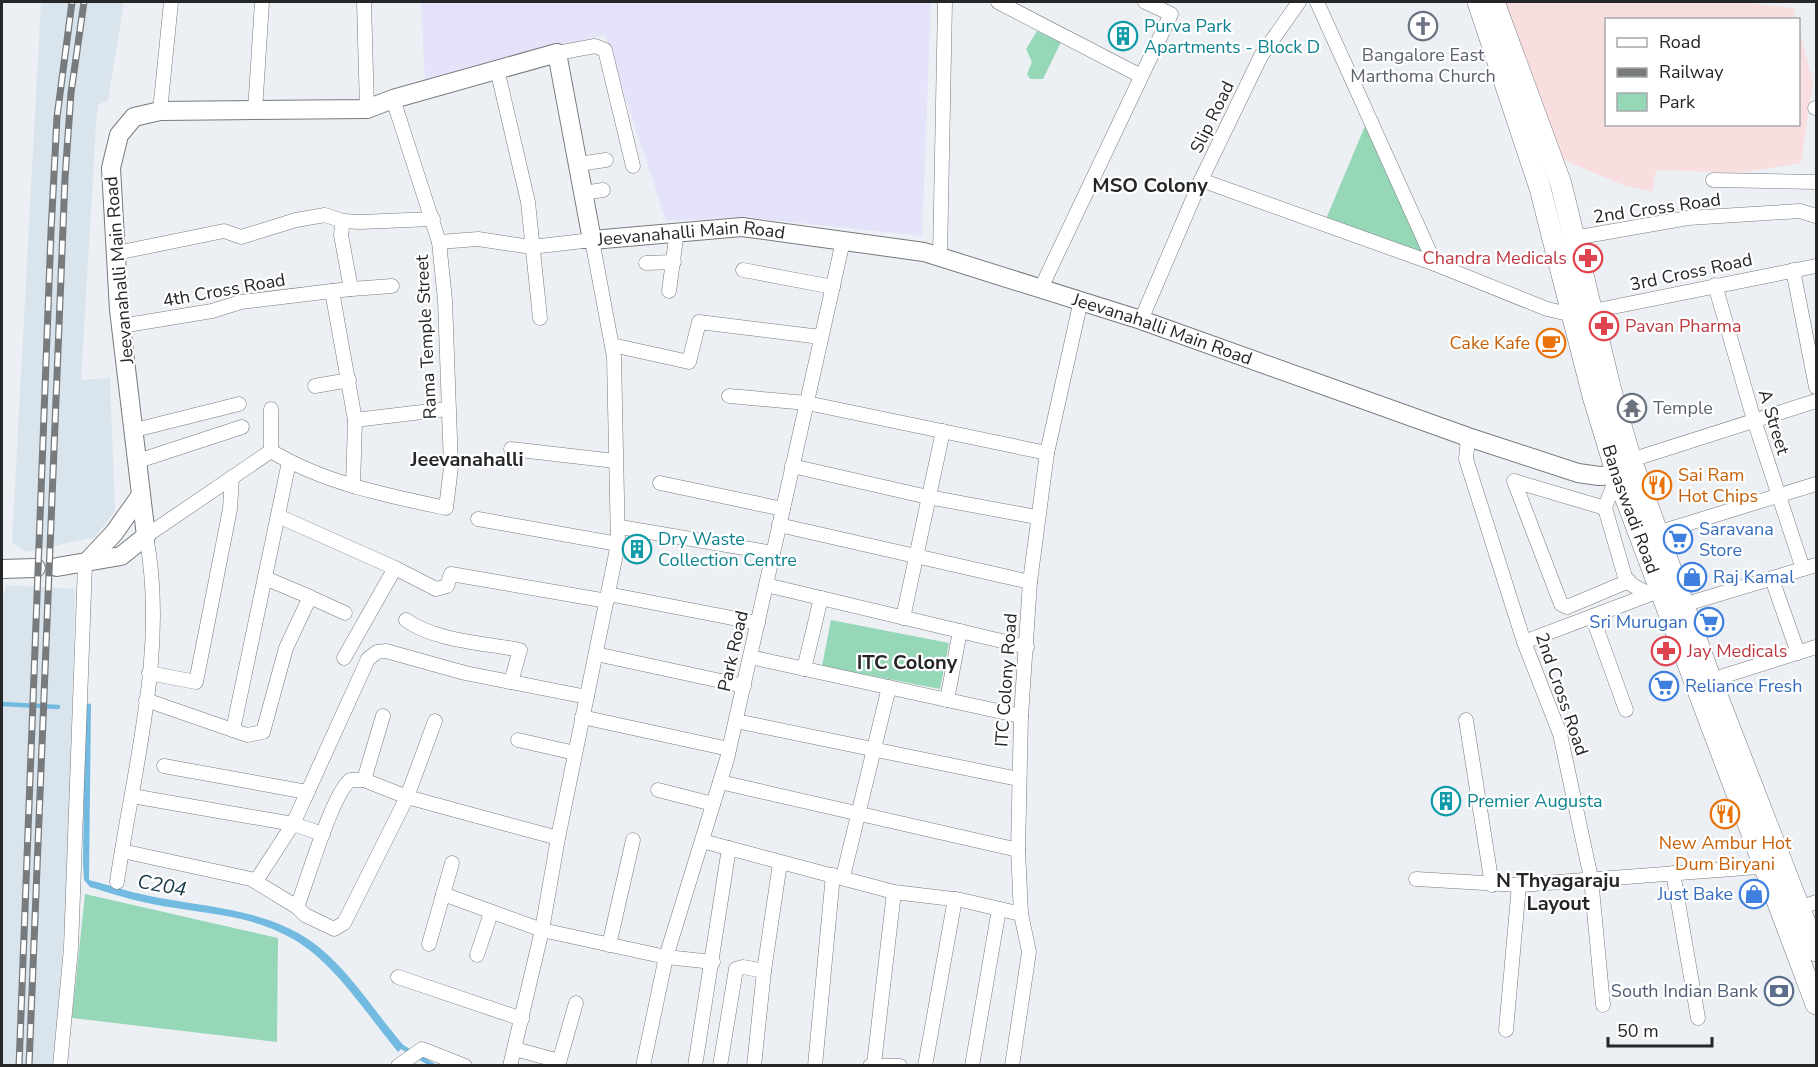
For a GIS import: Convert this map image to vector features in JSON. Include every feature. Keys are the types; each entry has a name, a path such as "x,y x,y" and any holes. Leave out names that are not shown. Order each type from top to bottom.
{"main road":[{"name":"Banaswadi Road","path":"1478,2 1540,188 1564,240"},
{"name":"Banaswadi Road","path":"1494,2 1561,184 1564,240 1624,467 1654,592 1773,866 1808,905 1816,951"},
{"name":"Banaswadi Road","path":"1624,467 1657,532 1711,680 1816,1004"}],"street":[{"path":"160,111 171,2"},
{"path":"255,111 262,2"},
{"path":"364,2 367,109"},
{"path":"940,257 945,2"},
{"path":"998,2 1141,76"},
{"path":"1041,288 1170,14 1145,2"},
{"name":"Slip Road","path":"1141,320 1201,180 1261,56 1299,2"},
{"path":"1317,2 1435,264"},
{"path":"557,53 595,46 605,50 633,166"},
{"name":"Jeevanahalli Main Road","path":"146,536 121,326 111,168 119,135 134,117 160,111 367,109 393,99 557,53 592,240 742,226 924,252 1141,320 1468,437 1578,473 1624,467"},
{"path":"497,69 528,202 540,318"},
{"name":"Rama Temple Street","path":"353,486 446,508 451,466 447,409 445,300 439,242 393,99"},
{"path":"578,164 606,160"},
{"path":"1201,180 1435,264 1547,309 1582,313"},
{"path":"1713,180 1816,182"},
{"path":"583,193 603,190"},
{"name":"2nd Cross Road","path":"1564,240 1688,218 1800,211 1816,216"},
{"path":"116,254 224,231 241,237 296,220 325,215 344,221 433,219"},
{"path":"344,221 342,235 351,289"},
{"path":"669,291 677,231"},
{"path":"439,242 478,239 531,247 592,240 612,345 615,461 620,527 618,544 558,838 542,930 510,1065"},
{"name":"Park Road","path":"643,1065 666,957 736,722 843,241"},
{"path":"646,263 674,262"},
{"name":"3rd Cross Road","path":"1582,313 1816,266"},
{"path":"742,270 832,286"},
{"path":"1793,270 1816,387"},
{"name":"A Street","path":"1715,285 1754,420 1779,495 1810,567"},
{"name":"4th Cross Road","path":"121,326 212,310 241,302 392,286"},
{"path":"271,451 289,462 353,486 355,420 332,291"},
{"name":"ITC Colony Road","path":"1012,1065 1029,952 1021,914 1018,780 1030,582 1047,453 1081,300"},
{"path":"612,345 689,363 699,322 821,337"},
{"path":"315,386 349,380"},
{"path":"729,396 807,403 1047,453"},
{"path":"1654,592 1629,581 1625,576 1605,508 1624,467 1754,420 1816,401"},
{"path":"135,430 239,404"},
{"path":"271,409 271,451"},
{"path":"355,420 447,409"},
{"path":"138,461 242,427"},
{"path":"903,618 942,431"},
{"name":"2nd Cross Road","path":"1468,437 1466,459 1524,642 1560,734 1591,878 1603,1005"},
{"path":"511,449 615,461"},
{"path":"57,567 121,556 146,536 271,451"},
{"path":"232,730 289,462"},
{"path":"792,466 928,497 1037,517"},
{"path":"149,673 196,682 230,509 232,477"},
{"path":"1605,508 1514,481 1561,604 1567,607 1629,581"},
{"path":"660,483 783,509"},
{"path":"1657,532 1816,484"},
{"path":"60,1065 71,948 85,564 114,533 141,495"},
{"path":"278,516 395,568 436,589 447,586 451,574 607,597 758,623"},
{"path":"478,519 618,544"},
{"path":"779,525 1030,582"},
{"path":"620,527 772,553"},
{"path":"117,882 132,796 149,673 152,587 146,536"},
{"path":"1683,605 1810,567"},
{"path":"2,569 36,568"},
{"path":"344,658 395,568"},
{"path":"265,578 345,613"},
{"path":"1772,579 1798,653"},
{"path":"766,585 1027,647"},
{"path":"1524,642 1654,592"},
{"path":"146,700 247,735 263,732 286,648 310,597"},
{"path":"804,669 821,598"},
{"path":"1592,616 1626,710"},
{"path":"406,620 437,635 520,650 511,682"},
{"path":"947,700 960,631"},
{"path":"355,639 377,652 396,653 465,673 587,697"},
{"path":"1711,680 1816,647"},
{"path":"256,881 293,824 368,659 377,652"},
{"path":"596,654 744,686"},
{"path":"750,657 1021,716"},
{"path":"815,1065 838,876 858,813 889,687"},
{"path":"364,780 383,716"},
{"path":"582,717 729,749"},
{"path":"1466,720 1492,885"},
{"path":"122,851 256,881 327,928 334,929 344,922 407,797 435,721"},
{"path":"736,722 1018,780"},
{"path":"518,740 575,753"},
{"path":"164,766 307,792"},
{"path":"297,907 343,786 350,780 364,780 407,797 558,838"},
{"path":"720,782 1018,850"},
{"path":"658,790 713,804"},
{"path":"132,796 293,824 323,834"},
{"path":"609,945 633,840"},
{"path":"702,841 894,892 955,900 1021,914"},
{"path":"695,1065 713,962 713,945 729,848"},
{"path":"429,944 452,863"},
{"path":"754,1065 764,971 780,863"},
{"path":"1416,879 1519,885 1773,866"},
{"path":"1673,873 1698,1018"},
{"path":"1506,1030 1519,885"},
{"path":"894,892 872,1065 899,1065"},
{"path":"443,894 542,930 666,957 713,962"},
{"path":"925,1065 955,900"},
{"path":"972,1065 999,909"},
{"path":"477,955 491,913"},
{"path":"720,1065 736,969 743,967 764,971"},
{"path":"398,977 522,1019"},
{"path":"515,1049 558,1063 576,1004"},
{"path":"398,1065 416,1051 427,1049 465,1065"}],"shaded area":[{"path":"41,2 124,2 108,100 98,105 81,380 110,378 115,511 95,537 26,552 12,542"},
{"path":"421,2 931,2 922,236 744,217 666,221 605,35 474,67 425,83"},
{"path":"1503,2 1740,2 1793,8 1796,18 1605,18 1605,126 1800,126 1800,33 1813,82 1801,163 1739,173 1656,170 1652,192 1623,185 1554,156"},
{"path":"7,585 75,589 68,886 53,1065 2,1066 2,597"}],"green space":[{"path":"1037,31 1061,42 1043,79 1030,79 1027,74 1032,62 1026,49"},
{"path":"1365,126 1422,252 1326,219"},
{"path":"831,620 949,643 940,689 822,666"},
{"path":"85,894 278,938 277,1042 72,1018"}],"water":[{"path":"85,703 91,704 89,880 151,896 244,913 284,926 302,936 320,948 353,982 404,1046 398,1052 336,975 308,949 293,939 276,930 242,919 144,902 90,887 84,880 83,862"}],"waterway":[{"name":"C204","path":"2,704 58,707"},
{"name":"C204","path":"397,1044 434,1066"}],"railway":[{"path":"19,1066 51,232 57,117 72,2"},
{"path":"29,1066 65,178 71,93 84,2"}],"place":[{"name":"Bangalore East Marthoma Church","path":"1423,26"},
{"name":"Purva Park Apartments - Block D","path":"1123,36"},
{"name":"Chandra Medicals","path":"1588,258"},
{"name":"Pavan Pharma","path":"1604,326"},
{"name":"Cake Kafe","path":"1551,343"},
{"name":"Temple","path":"1632,408"},
{"name":"Sai Ram Hot Chips","path":"1657,485"},
{"name":"Saravana Store","path":"1678,539"},
{"name":"Dry Waste Collection Centre","path":"637,549"},
{"name":"Raj Kamal","path":"1692,577"},
{"name":"Sri Murugan","path":"1709,622"},
{"name":"Jay Medicals","path":"1666,651"},
{"name":"Reliance Fresh","path":"1664,686"},
{"name":"Premier Augusta","path":"1446,801"},
{"name":"New Ambur Hot Dum Biryani","path":"1725,814"},
{"name":"Just Bake","path":"1754,894"},
{"name":"South Indian Bank","path":"1779,991"}],"district":[{"name":"MSO Colony","path":"1150,185"},
{"name":"Jeevanahalli","path":"467,459"},
{"name":"ITC Colony","path":"907,662"},
{"name":"N Thyagaraju Layout","path":"1558,892"}]}
